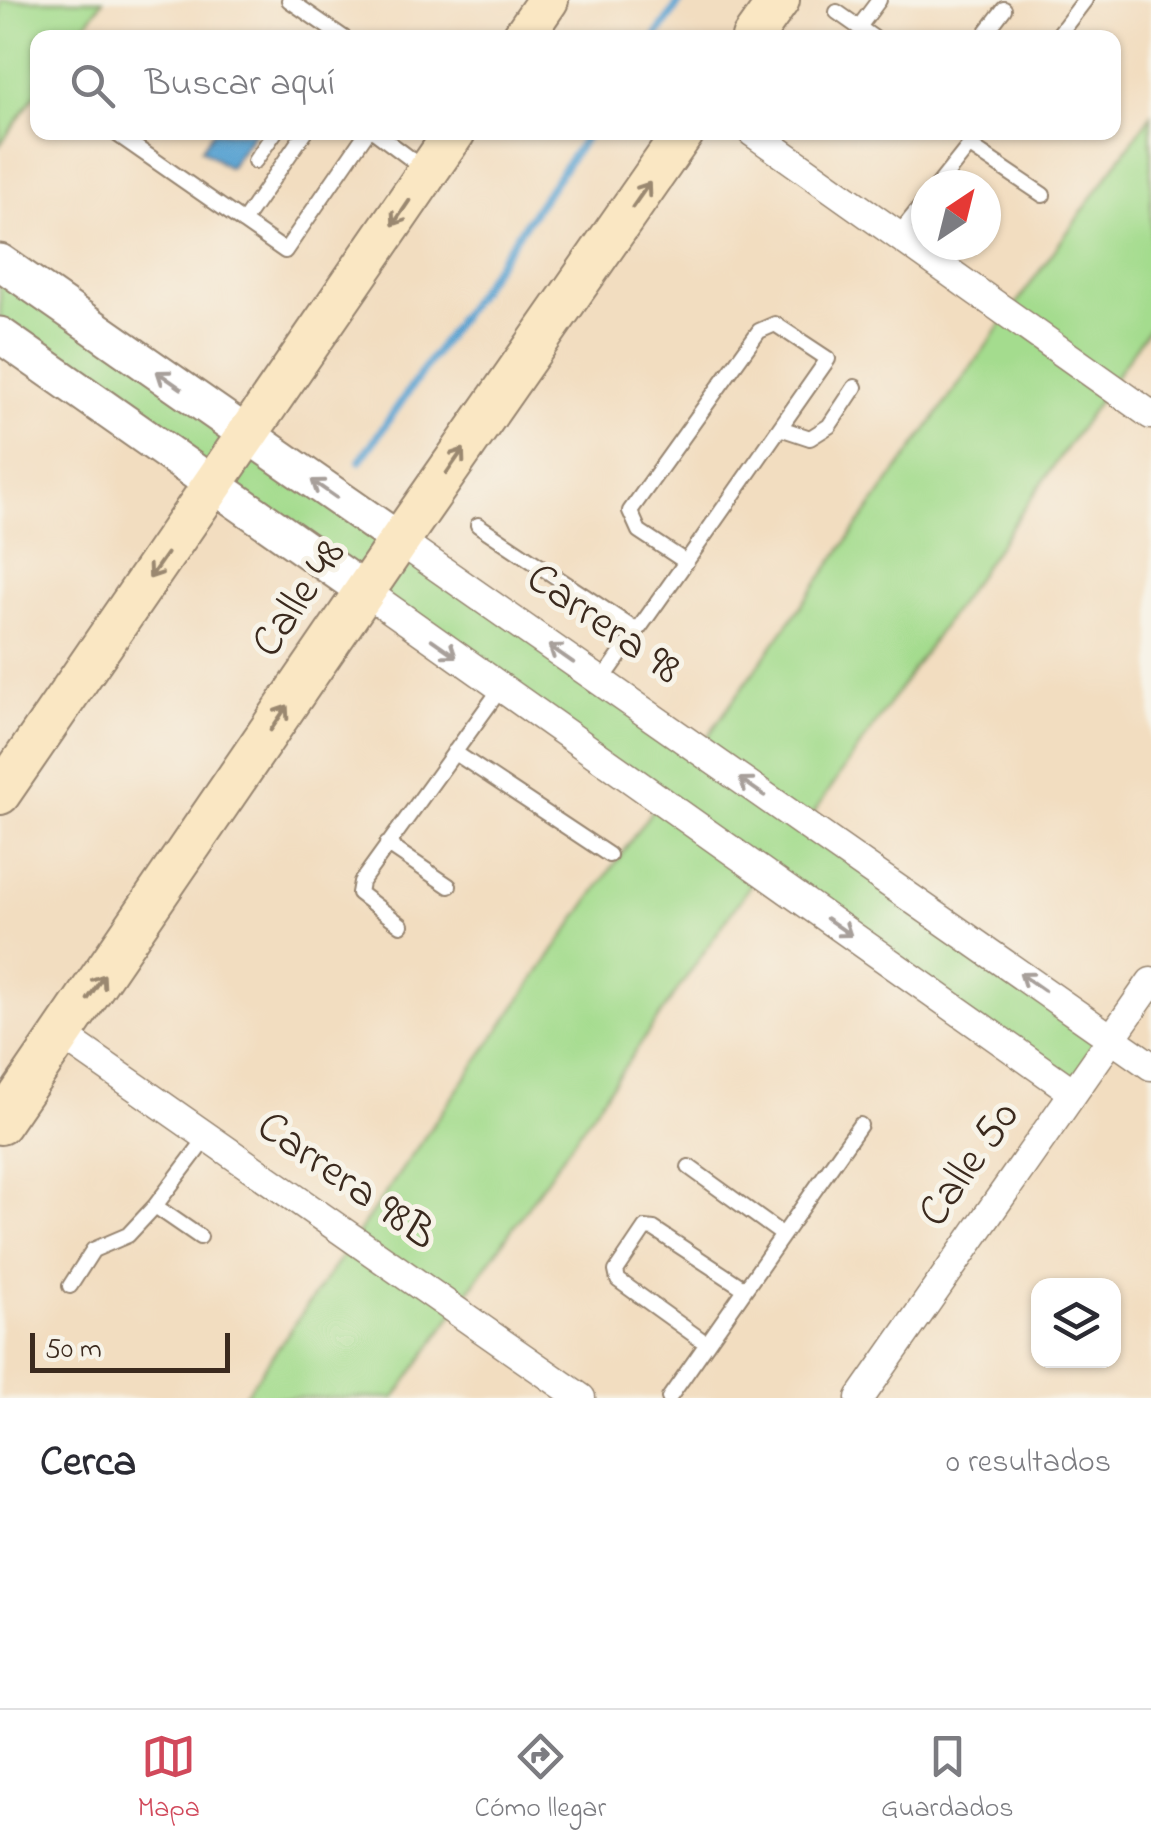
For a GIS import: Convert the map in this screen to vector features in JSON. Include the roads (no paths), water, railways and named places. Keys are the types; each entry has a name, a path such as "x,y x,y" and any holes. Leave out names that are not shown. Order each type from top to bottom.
{"main road":[{"path":"527,30 548,0"},
{"path":"758,30 779,0"},
{"path":"0,794 450,140"},
{"name":"Calle 48","path":"0,1124 678,140"}],"street":[{"path":"763,140 1151,415"},
{"name":"Carrera 98","path":"0,262 1151,1066"},
{"path":"0,335 1073,1092"},
{"name":"Calle 50","path":"860,1398 1151,982"},
{"name":"Carrera 98B","path":"63,1036 564,1393"}],"lane":[{"path":"289,0 332,30"},
{"path":"859,27 878,0"},
{"path":"1062,30 1086,0"},
{"path":"988,30 1004,9"},
{"path":"837,12 863,30"},
{"path":"125,140 286,251 362,140"},
{"path":"255,161 269,140"},
{"path":"243,222 299,140"},
{"path":"387,140 429,172"},
{"path":"950,170 974,140"},
{"path":"970,146 1043,194"},
{"path":"897,236 911,219"},
{"path":"601,682 686,562 828,359 775,324 759,332 630,510 638,531 686,562"},
{"path":"780,428 810,438 830,426 855,387"},
{"path":"478,525 637,631"},
{"path":"401,925 359,893 361,882 502,688"},
{"path":"454,752 608,855"},
{"path":"387,844 449,886"},
{"path":"669,1398 860,1125"},
{"path":"70,1286 92,1250 128,1236 156,1206 207,1136"},
{"path":"688,1167 783,1234"},
{"path":"156,1206 200,1237"},
{"path":"707,1344 618,1280 616,1271 645,1228 654,1229 745,1289"}],"water":[{"path":"207,140 249,140 229,168 201,149"}],"waterway":[{"path":"660,30 681,0"},
{"path":"360,461 583,140"}]}
